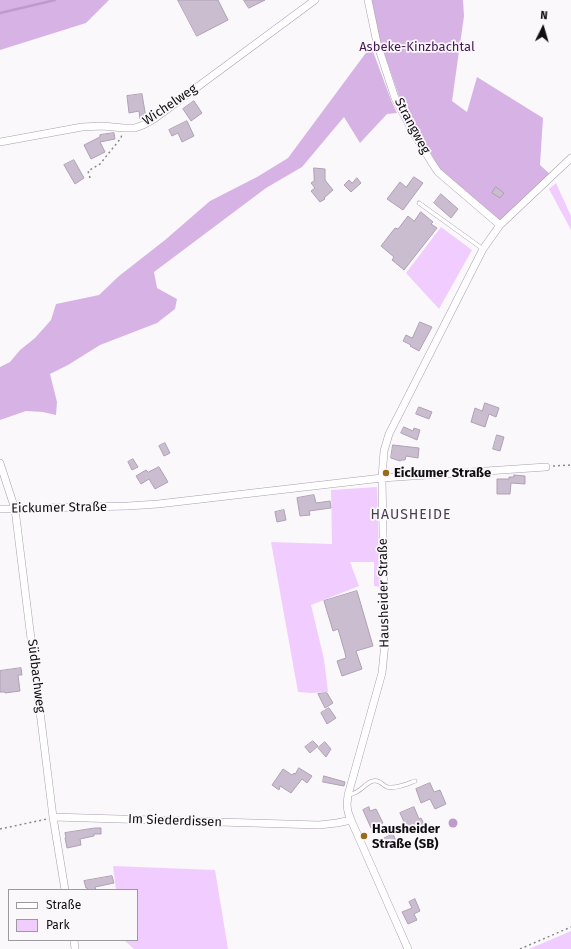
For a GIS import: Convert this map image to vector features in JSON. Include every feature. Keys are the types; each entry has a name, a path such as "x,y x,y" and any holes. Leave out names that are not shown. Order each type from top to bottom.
{"street":[{"name":"Wichelweg","path":"0,142 82,127 102,126 135,128 143,125 154,119 315,0"},
{"name":"Strangweg","path":"368,0 377,43 395,98 413,132 438,172 500,225"},
{"name":"Hausheider Straße","path":"408,949 350,820 347,805 348,794 382,673 385,654 382,478 384,451 389,434 482,249 500,225 571,158"},
{"name":"Südbachweg","path":"0,463 15,509 53,817 65,889"},
{"name":"Eickumer Straße","path":"0,509 158,504 382,478 546,467"},
{"name":"Im Siederdissen","path":"53,817 319,824 337,823 350,820"}],"lane":[{"path":"418,203 482,249"},
{"path":"348,794 357,792 375,780 384,786 392,787 399,787 415,781"}],"path":[{"path":"90,178 88,171 100,164 111,151 121,138 124,128"},
{"path":"546,467 571,465"},
{"path":"0,829 53,817"},
{"path":"520,949 571,927"}],"green space":[{"path":"0,0 109,0 86,23 0,50"},
{"name":"Asbeke-Kinzbachtal","path":"370,0 463,0 464,16 452,101 467,112 477,77 543,118 540,165 550,174 500,222 439,168 399,96 380,41"},
{"path":"371,46 397,113 387,114 360,143 344,117 302,167 266,188 154,272 157,288 177,299 175,309 157,323 100,345 68,365 50,374 57,402 56,415 43,412 26,411 0,420 0,367 10,362 20,350 35,338 51,320 56,304 99,295 119,276 165,240 210,201 257,177 288,158"},
{"path":"556,183 571,216 571,230 549,189"},
{"path":"441,227 472,250 439,309 406,273"},
{"path":"377,487 380,587 374,586 374,562 350,562 359,586 311,605 324,659 328,692 298,692 271,542 332,544 331,490"},
{"path":"113,866 215,870 228,949 134,949 125,941 138,941 138,889 116,889"},
{"path":"571,931 571,949 529,949"}],"shaded area":[{"path":"453,818 458,823 453,828 448,823"}],"building":[{"path":"178,0 218,0 228,20 197,36"},
{"path":"244,0 265,0 249,8"},
{"path":"142,94 146,118 140,119 139,111 129,113 127,96"},
{"path":"194,101 202,113 191,121 183,109"},
{"path":"187,121 194,136 182,142 178,133 172,136 169,130"},
{"path":"114,133 115,139 100,142 105,152 91,159 84,145 100,137 100,135"},
{"path":"74,160 84,178 75,184 64,165"},
{"path":"314,168 325,169 325,180 333,190 320,202 311,191 315,188 311,183 314,181"},
{"path":"414,177 423,183 403,210 387,199 400,182 406,187"},
{"path":"357,178 361,183 351,192 344,185 349,180 352,183"},
{"path":"496,187 504,193 500,198 492,193"},
{"path":"441,194 458,209 451,218 434,203"},
{"path":"421,212 433,222 431,224 437,228 404,270 392,260 394,257 381,246 395,228 398,229 408,216 414,221"},
{"path":"420,322 432,327 419,351 403,341 406,335 412,338"},
{"path":"485,403 499,408 496,417 489,414 485,427 471,422 475,408 482,411"},
{"path":"419,407 432,412 429,419 416,414"},
{"path":"404,427 413,431 414,428 420,430 417,440 401,433"},
{"path":"497,435 504,437 500,451 493,449"},
{"path":"165,443 170,453 164,456 159,446"},
{"path":"393,445 419,448 418,458 406,456 405,460 400,461 391,458"},
{"path":"133,459 138,467 132,470 128,462"},
{"path":"159,467 168,482 155,489 149,479 141,484 136,476 146,470 148,472"},
{"path":"514,475 525,476 525,484 511,483 510,494 497,494 497,479 509,479 509,477 514,477"},
{"path":"314,495 316,503 330,501 331,508 309,511 310,515 300,516 297,498"},
{"path":"284,510 286,520 277,522 275,512"},
{"path":"357,591 373,646 356,651 362,669 342,676 337,661 346,658 345,653 338,629 333,631 324,601"},
{"path":"21,668 22,675 18,675 20,691 5,693 0,692 0,671"},
{"path":"327,693 333,703 325,708 318,694"},
{"path":"329,708 336,718 327,724 321,713"},
{"path":"313,741 318,746 310,753 305,747"},
{"path":"325,742 331,749 326,757 318,748"},
{"path":"299,768 312,776 307,783 302,779 291,793 280,786 279,790 272,785 283,769 292,775 294,773 295,774"},
{"path":"324,776 345,782 344,786 323,782"},
{"path":"430,783 434,792 440,790 446,804 435,809 430,799 421,803 416,789"},
{"path":"369,807 370,811 376,809 383,823 371,828 363,810"},
{"path":"414,807 419,819 421,818 425,826 409,833 400,813"},
{"path":"390,825 393,831 388,834 385,828"},
{"path":"101,828 101,834 94,834 94,836 80,839 81,845 67,848 65,833"},
{"path":"393,834 397,843 386,849 381,840"},
{"path":"112,876 114,883 95,887 96,889 88,889 84,881"},
{"path":"415,899 420,911 414,914 417,920 408,924 402,912 412,908 409,902"}],"waterway":[{"path":"0,13 55,0"}],"place":[{"name":"Eickumer Straße","path":"386,473"},
{"name":"Hausheider Straße (SB)","path":"364,836"}],"district":[{"name":"HAUSHEIDE","path":"411,515"}]}
